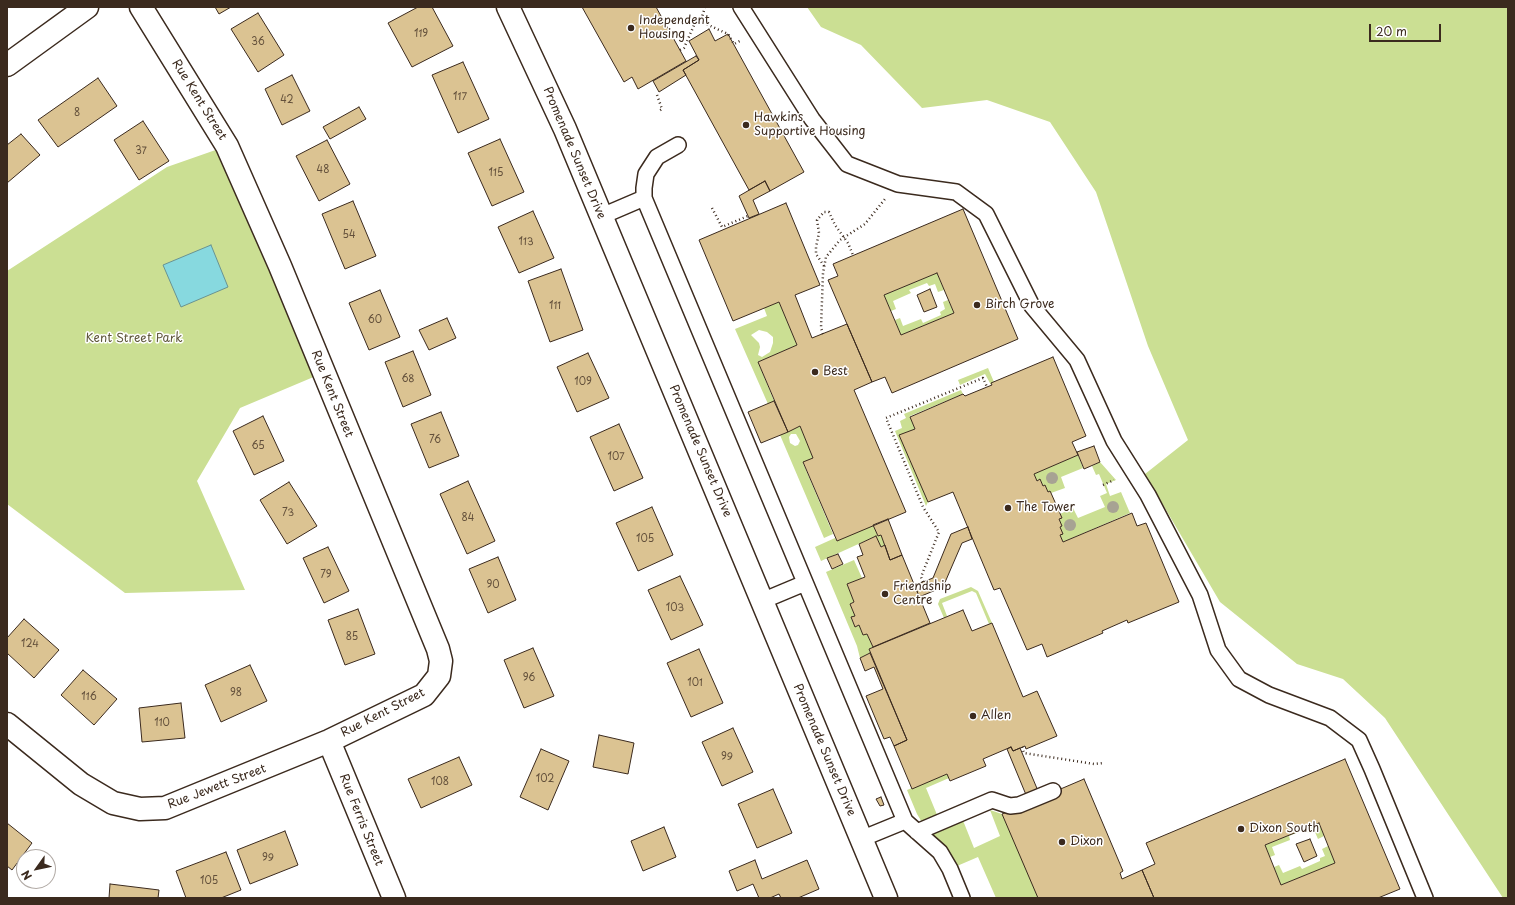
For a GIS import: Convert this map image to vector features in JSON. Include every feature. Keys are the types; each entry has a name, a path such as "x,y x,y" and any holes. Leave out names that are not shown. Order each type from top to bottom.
{"street":[{"path":"7,65 86,7"},
{"name":"Rue Kent Street","path":"141,7 228,146 280,266 438,649 441,662 439,676 424,695 329,741"},
{"name":"Promenade Sunset Drive","path":"508,7 565,129 602,216 886,898"},
{"name":"Rue Jewett Street","path":"7,724 81,784 113,803 140,809 165,808 329,741"},
{"name":"Rue Ferris Street","path":"329,741 394,898"}],"lane":[{"path":"741,7 812,119 847,164 898,184 956,192 986,214 1032,306 1077,360 1114,440 1148,495 1200,595 1218,650 1238,679 1269,695 1330,718 1359,740 1425,898"},
{"path":"678,145 657,157 646,174 644,198 905,820 940,852 945,859 962,898"},
{"path":"602,216 644,198"},
{"path":"762,601 805,583"},
{"path":"917,832 992,800 1010,806 1019,805 1053,791"},
{"path":"861,839 905,820"}],"path":[{"path":"680,50 684,48 695,23 702,19 705,7"},
{"path":"702,19 704,23 728,34 734,44 756,31"},
{"path":"657,96 662,109 659,111"},
{"path":"823,334 821,328 824,266 826,257 833,247 866,224 898,184"},
{"path":"712,208 722,227 748,216"},
{"path":"824,266 816,254 819,233 817,220 824,212 828,212 853,255"},
{"path":"923,582 921,577 938,532 923,507 886,418 984,378 987,387"},
{"path":"1022,747 1024,753 1094,764 1103,762"}],"green space":[{"path":"807,7 1508,7 1508,898 1503,898 1385,718 1343,679 1297,664 1220,602 1145,474 1188,440 1148,346 1096,192 1050,122 987,100 922,108 861,45 821,27"},
{"name":"Kent Street Park","path":"227,146 323,373 240,408 197,481 245,590 125,593 7,504 7,271 167,167"},
{"path":"937,273 944,290 938,292 935,284 929,286 927,283 909,290 911,293 893,301 896,309 891,311 884,295"},
{"path":"948,300 954,313 901,335 895,320 900,318 903,326 921,319 923,323 941,315 940,312 945,309 943,302"},
{"path":"779,302 797,345 758,362 774,401 768,404 735,329 767,316 764,308","holes":["759,330 767,332 773,337 773,343 770,352 762,357 758,355 760,347 759,343 751,335"]},
{"path":"988,368 994,382 991,383 991,385 985,374 960,385 958,380"},
{"path":"961,390 963,394 910,416 915,429 900,435 928,502 926,506 895,431 902,428 900,421 906,418 904,414"},
{"path":"800,426 813,458 803,463 833,534 824,538 780,435","holes":["791,434 796,434 800,441 798,445 795,446 790,443 789,437"]},
{"path":"1078,455 1083,468 1061,477 1065,488 1051,493 1050,491 1048,492 1045,485 1043,486 1040,479 1037,481 1034,474"},
{"path":"1100,462 1116,480 1106,484 1110,496 1121,492 1130,513 1063,542 1060,535 1060,527 1062,526 1059,519 1062,518 1060,514 1073,508 1078,518 1105,507 1100,496 1107,493 1099,474 1096,475 1092,466"},
{"path":"873,525 878,536 881,535 885,545 881,547 876,536 821,561 815,547 835,538 837,541"},
{"path":"854,560 862,578 847,584 854,602 850,604 855,616 851,618 855,627 859,625 863,635 867,634 873,647 869,649 870,653 860,658 857,646 826,572"},
{"path":"971,587 978,591 992,623 989,624 976,593 972,591 942,603 947,616 944,618 938,604 940,599"},
{"path":"947,774 949,778 926,788 940,822 960,813 974,848 1000,836 990,810 1002,814 1044,898 996,898 978,857 950,869 917,814 907,790"},
{"path":"1319,823 1324,836 1318,839 1314,830 1308,833 1306,829 1289,836 1290,840 1272,847 1275,855 1270,857 1265,845"},
{"path":"1328,846 1335,863 1281,885 1274,867 1279,865 1283,873 1300,866 1302,869 1320,861 1320,858 1325,856 1322,849"}],"water":[{"path":"211,245 228,287 181,307 163,265"}],"building":[{"path":"215,7 231,7 219,14"},
{"path":"418,7 432,7 453,46 412,67 388,23"},
{"name":"Independent Housing","path":"582,7 656,7 686,61 638,89 632,77 624,82"},
{"path":"258,13 284,55 258,72 231,29"},
{"name":"Hawkins Supportive Housing","path":"709,29 715,41 728,34 804,172 770,191 765,181 749,190 683,70 699,60 689,41"},
{"path":"696,56 699,60 683,70 686,75 659,92 653,81"},
{"path":"463,62 489,119 458,133 432,75"},
{"path":"292,75 310,111 282,125 265,89"},
{"path":"98,78 117,106 58,147 38,120"},
{"path":"359,107 366,119 330,139 323,127"},
{"path":"143,121 169,161 139,180 114,140"},
{"path":"21,134 40,155 7,183 7,145"},
{"path":"500,139 524,192 492,206 468,153"},
{"path":"327,140 350,184 319,201 296,156"},
{"path":"765,181 770,191 753,200 759,214 749,218 739,196"},
{"path":"353,201 376,256 345,269 322,214"},
{"name":"Best","path":"786,203 820,285 795,295 812,338 847,324 872,382 854,390 906,512 837,541 803,462 813,458 800,426 788,432 758,362 797,345 779,302 733,321 699,240"},
{"name":"Birch Grove","path":"963,209 1018,339 892,393 885,377 872,382 828,280 838,276 833,264","holes":["937,273 954,313 901,335 884,295"]},
{"path":"533,211 554,258 519,273 498,227"},
{"path":"561,269 583,330 550,342 528,281"},
{"path":"930,289 937,307 924,312 917,295"},
{"path":"380,290 400,337 369,350 349,303"},
{"path":"447,318 456,338 429,350 419,330"},
{"path":"413,351 431,395 403,407 385,362"},
{"path":"588,353 609,398 577,412 557,367"},
{"name":"The Tower","path":"1053,357 1086,436 1072,442 1078,455 1034,474 1037,481 1040,479 1048,492 1050,491 1062,518 1059,519 1063,534 1060,535 1063,542 1132,513 1137,526 1146,523 1179,602 1128,623 1127,620 1102,631 1103,633 1047,657 1042,644 1027,650 1000,588 994,590 953,492 928,502 899,435 915,429 910,417 963,394 965,396 992,385 991,383"},
{"path":"774,401 788,432 761,443 748,412"},
{"path":"441,412 459,456 429,468 411,424"},
{"path":"263,416 284,461 254,475 233,431"},
{"path":"619,424 643,478 614,491 590,437"},
{"path":"1094,446 1100,462 1084,469 1077,452"},
{"path":"468,481 495,541 467,554 440,494"},
{"path":"289,482 317,526 287,544 260,500"},
{"path":"652,507 673,555 638,571 616,523"},
{"path":"888,519 902,555 890,560 881,535 878,536 873,525"},
{"path":"968,527 972,539 962,543 943,587 919,597 915,585 933,578 951,534"},
{"name":"Friendship Centre","path":"876,536 881,547 885,545 890,560 902,555 930,623 873,647 867,634 863,635 859,625 855,627 851,617 855,616 850,604 854,602 847,584 865,577 857,557 863,555 859,544"},
{"path":"328,547 349,591 324,603 303,558"},
{"path":"838,554 843,564 832,569 827,558"},
{"path":"498,557 516,600 488,613 469,569"},
{"path":"680,576 703,625 671,640 648,590"},
{"path":"358,609 375,654 345,665 328,620"},
{"name":"Allen","path":"963,610 972,631 992,623 1023,697 1037,691 1057,736 1026,749 1025,746 1013,751 1011,747 983,759 986,766 950,781 947,774 912,789 894,746 907,740 869,649"},
{"path":"24,619 59,650 34,678 7,653 7,638"},
{"path":"533,648 554,696 524,708 504,660"},
{"path":"699,649 723,703 691,717 667,663"},
{"path":"870,653 907,740 894,746 890,737 884,739 866,696 883,689 874,667 865,671 860,658"},
{"path":"250,665 267,701 221,722 205,685"},
{"path":"83,670 117,699 94,725 61,695"},
{"path":"181,703 185,738 142,742 139,708"},
{"path":"733,728 753,772 722,786 702,742"},
{"path":"599,735 634,743 628,774 593,767"},
{"path":"1011,747 1013,751 1020,748 1041,798 1029,802 1007,749"},
{"path":"541,749 569,761 548,810 520,797"},
{"path":"459,757 472,785 421,808 408,779"},
{"name":"Dixon South","path":"1345,759 1400,889 1378,898 1154,898 1142,870 1155,864 1146,843","holes":["1319,823 1335,863 1281,885 1265,845"]},
{"name":"Dixon","path":"1084,779 1123,871 1120,873 1122,879 1142,870 1154,898 1038,898 1002,814"},
{"path":"773,789 792,833 757,848 738,804"},
{"path":"881,797 884,805 880,806 876,799"},
{"path":"7,823 32,843 28,849 16,849 16,865 12,870 7,866"},
{"path":"664,827 676,857 643,871 631,841"},
{"path":"285,831 298,865 250,884 237,850"},
{"path":"1310,839 1317,856 1304,862 1296,844"},
{"path":"226,852 241,890 221,898 186,898 176,871"},
{"path":"755,860 762,879 807,860 819,889 798,898 781,898 779,894 770,898 759,898 753,884 737,891 729,871"},
{"path":"110,884 159,890 158,898 109,898"}],"place":[{"name":"Independent Housing","path":"631,28"},
{"name":"Hawkins Supportive Housing","path":"746,125"},
{"name":"Birch Grove","path":"977,305"},
{"name":"Best","path":"815,372"},
{"name":"The Tower","path":"1008,508"},
{"name":"Friendship Centre","path":"885,594"},
{"name":"Allen","path":"973,716"},
{"name":"Dixon South","path":"1241,829"},
{"name":"Dixon","path":"1062,842"}]}
